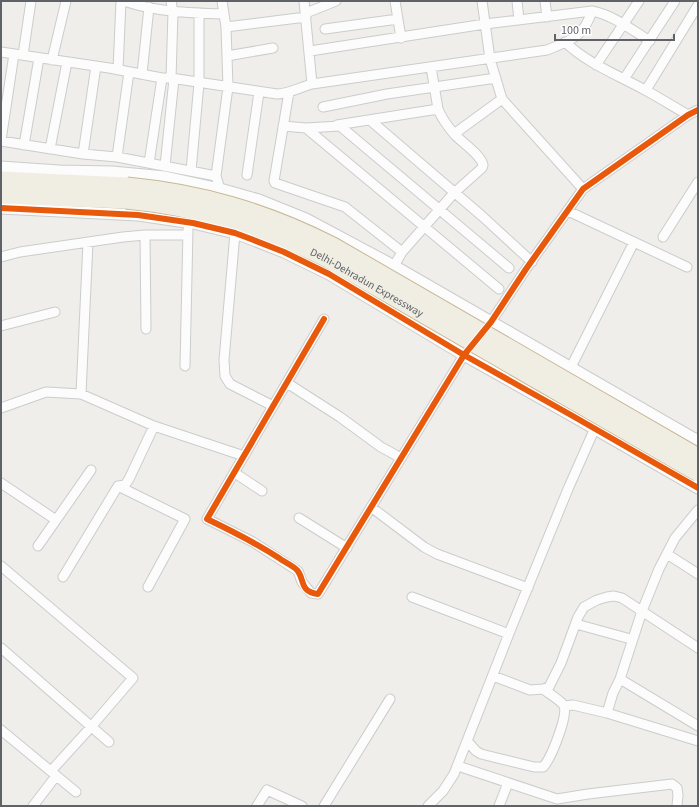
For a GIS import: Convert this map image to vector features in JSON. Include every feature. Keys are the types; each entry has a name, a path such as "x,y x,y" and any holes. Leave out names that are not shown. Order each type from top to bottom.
{"highway":[{"name":"Delhi-Dehradun Expressway","path":"1,180 127,186 173,192 212,199 288,224 333,246 698,457"},
{"name":"Delhi-Dehradun Expressway","path":"1,195 126,200 171,206 215,215 276,235 326,258 698,473"}],"street":[{"path":"31,1 18,55 1,141 83,154 117,157 216,176"},
{"path":"52,60 66,1"},
{"path":"118,70 122,1 173,12 224,14"},
{"path":"166,166 173,12 170,1"},
{"path":"220,188 216,176 228,87 226,27 222,1"},
{"path":"304,1 312,84"},
{"path":"226,27 306,15 336,1"},
{"path":"395,1 401,38"},
{"path":"482,1 490,59 502,99 583,189"},
{"path":"517,1 519,20"},
{"path":"545,1 547,17"},
{"path":"596,65 640,1"},
{"path":"624,79 675,1"},
{"path":"646,90 698,5"},
{"path":"142,74 149,7"},
{"path":"1,52 277,94 289,92 298,87 312,84 547,50 580,33 588,24 592,11"},
{"path":"310,51 485,24 592,11 599,12 624,24 650,41"},
{"path":"191,171 199,83 199,13"},
{"path":"325,29 398,19"},
{"path":"565,42 576,52 596,65 646,90 688,115"},
{"path":"227,56 273,48"},
{"path":"24,145 39,58"},
{"path":"50,149 67,62"},
{"path":"83,154 96,66"},
{"path":"394,266 402,252 454,193 484,165 481,158 454,134 443,120 438,109 431,67"},
{"path":"117,157 129,72"},
{"path":"149,163 169,78"},
{"path":"323,107 387,94 496,78"},
{"path":"247,176 259,92"},
{"path":"289,92 274,181 275,183 345,207 402,252"},
{"path":"454,134 502,99"},
{"path":"283,126 306,128 336,126 438,109"},
{"path":"324,319 207,519 253,542 298,571 302,582 311,593 318,594 464,355 491,322 583,189 688,115 698,110"},
{"path":"370,120 482,216 532,262"},
{"path":"336,126 340,126 509,268"},
{"path":"306,128 499,289"},
{"path":"1,167 59,171 112,172 165,177 220,188 259,200 306,219 394,266 698,441"},
{"path":"663,237 698,182"},
{"path":"1,208 138,215 188,223 235,233 284,252 329,274 464,355 595,428 698,488"},
{"path":"568,211 687,267"},
{"path":"185,366 188,223"},
{"path":"235,233 224,360 225,376 230,384 273,406"},
{"path":"1,257 20,252 145,235 188,235"},
{"path":"145,235 146,329"},
{"path":"81,394 88,242"},
{"path":"571,367 634,242"},
{"path":"1,326 55,312"},
{"path":"287,383 340,417 381,447 401,458"},
{"path":"1,408 46,392 81,394 154,426 244,456"},
{"path":"118,486 125,485 129,479 154,426"},
{"path":"428,806 443,791 458,766 509,634 595,428"},
{"path":"38,546 90,470"},
{"path":"235,473 262,491"},
{"path":"1,483 56,520"},
{"path":"63,576 118,486"},
{"path":"118,486 185,519 148,587"},
{"path":"371,507 424,547 437,554 528,588"},
{"path":"607,713 613,693 620,679 642,611 659,569 675,538 698,510"},
{"path":"299,518 347,548"},
{"path":"667,554 698,574"},
{"path":"1,566 133,678 54,774 33,806"},
{"path":"493,676 530,690 548,687 553,679 578,617 584,607 597,600 614,596 622,598 698,648"},
{"path":"412,597 509,634"},
{"path":"576,624 627,638"},
{"path":"1,648 109,742"},
{"path":"620,679 698,726"},
{"path":"468,742 481,754 534,767 544,767 553,751 565,713 562,703 543,689"},
{"path":"324,806 390,699"},
{"path":"564,706 573,705 607,713 698,742"},
{"path":"1,730 76,792"},
{"path":"458,766 557,799 672,784 677,788 677,806"},
{"path":"500,806 508,783"},
{"path":"257,806 267,790 302,806"}],"cycle path":[{"path":"324,319 207,519 253,542 293,567 297,570 305,588 312,593 318,594 464,355 491,322 526,269 583,189 688,115 698,110"},
{"path":"1,208 138,215 193,223 235,233 284,252 329,274 464,355 698,488"}]}
